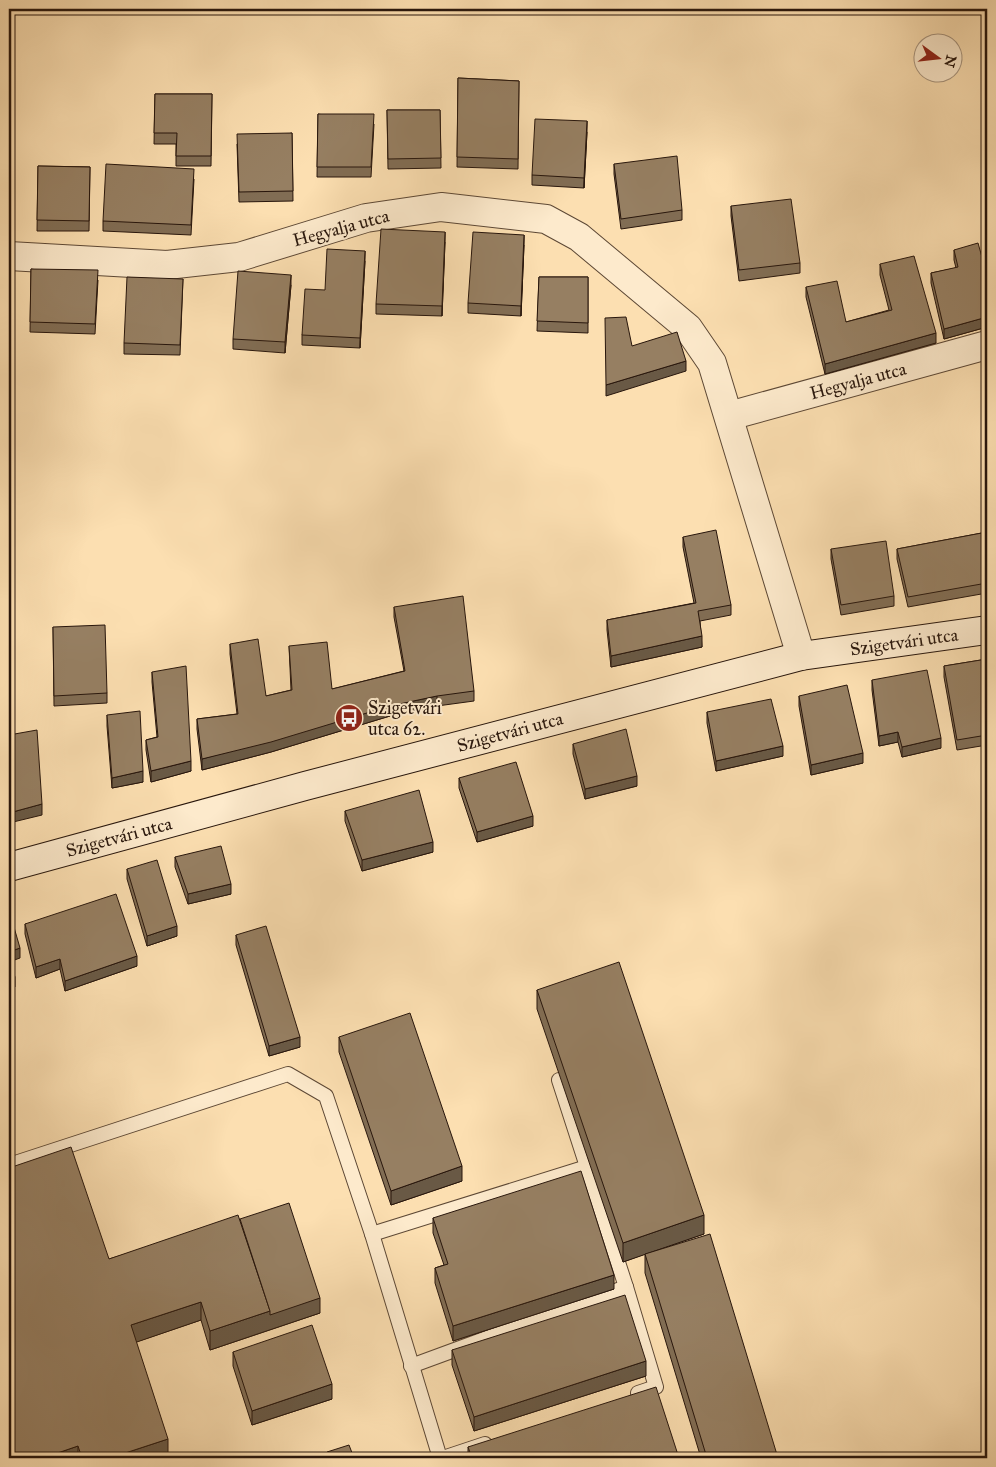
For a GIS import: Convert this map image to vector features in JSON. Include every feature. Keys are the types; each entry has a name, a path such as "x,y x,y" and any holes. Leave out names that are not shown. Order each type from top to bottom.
{"street":[{"name":"Hegyalja utca","path":"9,256 167,265 239,257 366,218 441,207 546,219 579,237 688,328 712,363 801,656"},
{"name":"Hegyalja utca","path":"729,416 987,345"},
{"name":"Szigetvári utca","path":"9,867 305,786 801,656 987,630"}],"lane":[{"path":"9,1165 288,1074 326,1096 372,1234 411,1366 442,1458 499,1440"},
{"path":"559,1080 626,1287 656,1387 628,1397"},
{"path":"372,1234 587,1167"},
{"path":"411,1366 626,1287"}],"building":[{"path":"458,78 519,81 518,159 457,157"},
{"path":"155,94 212,94 211,156 176,156 177,133 154,133"},
{"path":"387,110 440,110 441,158 388,159"},
{"path":"318,114 374,114 371,167 317,167"},
{"path":"535,119 587,121 584,178 532,175"},
{"path":"292,133 293,191 239,192 237,134"},
{"path":"677,156 682,210 621,219 614,164"},
{"path":"106,164 194,169 191,225 103,221"},
{"path":"38,166 90,167 89,221 37,220"},
{"path":"791,199 800,263 739,270 731,206"},
{"path":"381,229 445,232 442,306 376,304"},
{"path":"473,232 524,235 521,306 468,303"},
{"path":"978,243 987,275 987,317 944,329 931,273 958,267 954,250"},
{"path":"327,249 365,251 360,338 302,335 305,289 325,290"},
{"path":"914,256 936,333 825,364 806,287 837,281 846,322 892,310 880,264"},
{"path":"31,269 98,270 95,324 30,322"},
{"path":"238,271 291,275 285,342 233,339"},
{"path":"127,277 183,279 180,345 124,343"},
{"path":"539,277 588,277 588,323 537,321"},
{"path":"626,317 632,346 677,332 686,361 606,385 605,318"},
{"path":"716,530 731,605 698,611 702,636 611,656 607,620 696,603 683,537"},
{"path":"987,532 987,583 908,597 897,549"},
{"path":"886,541 894,596 841,605 831,549"},
{"path":"463,596 474,691 437,696 390,706 271,742 202,759 197,719 238,714 230,644 258,639 266,696 292,690 289,646 327,642 332,689 405,671 394,607"},
{"path":"105,625 107,693 54,696 53,627"},
{"path":"987,659 987,735 957,740 944,666"},
{"path":"186,666 191,761 151,771 146,740 158,737 152,672"},
{"path":"927,670 941,738 902,747 898,732 879,736 872,680"},
{"path":"847,685 863,753 811,765 799,696"},
{"path":"771,699 783,746 716,761 707,712"},
{"path":"140,711 143,771 112,778 107,715"},
{"path":"626,729 637,776 585,789 573,744"},
{"path":"37,730 42,804 9,813 9,735"},
{"path":"516,762 533,816 477,832 459,778"},
{"path":"419,790 433,842 362,860 345,811"},
{"path":"221,846 231,884 188,894 175,857"},
{"path":"157,860 177,926 147,936 127,869"},
{"path":"116,894 137,956 65,981 60,959 36,967 25,924"},
{"path":"9,910 20,948 9,952"},
{"path":"266,926 300,1037 269,1046 236,935"},
{"path":"9,957 15,977 9,979"},
{"path":"619,962 704,1215 623,1243 537,990"},
{"path":"410,1013 462,1166 391,1191 339,1037"},
{"path":"71,1147 109,1259 238,1215 270,1311 210,1331 201,1302 131,1325 168,1439 110,1458 82,1458 78,1446 43,1458 9,1458 9,1168"},
{"path":"581,1171 614,1275 453,1326 435,1268 448,1264 433,1218"},
{"path":"289,1203 320,1298 270,1315 240,1219"},
{"path":"710,1234 778,1458 707,1458 645,1254"},
{"path":"625,1295 646,1361 474,1417 452,1350"},
{"path":"312,1325 332,1384 252,1411 233,1352"},
{"path":"656,1387 679,1458 472,1458 468,1447"},
{"path":"349,1445 354,1458 329,1458 327,1452"}],"place":[{"name":"Szigetvári utca 62.","path":"349,718"}]}
